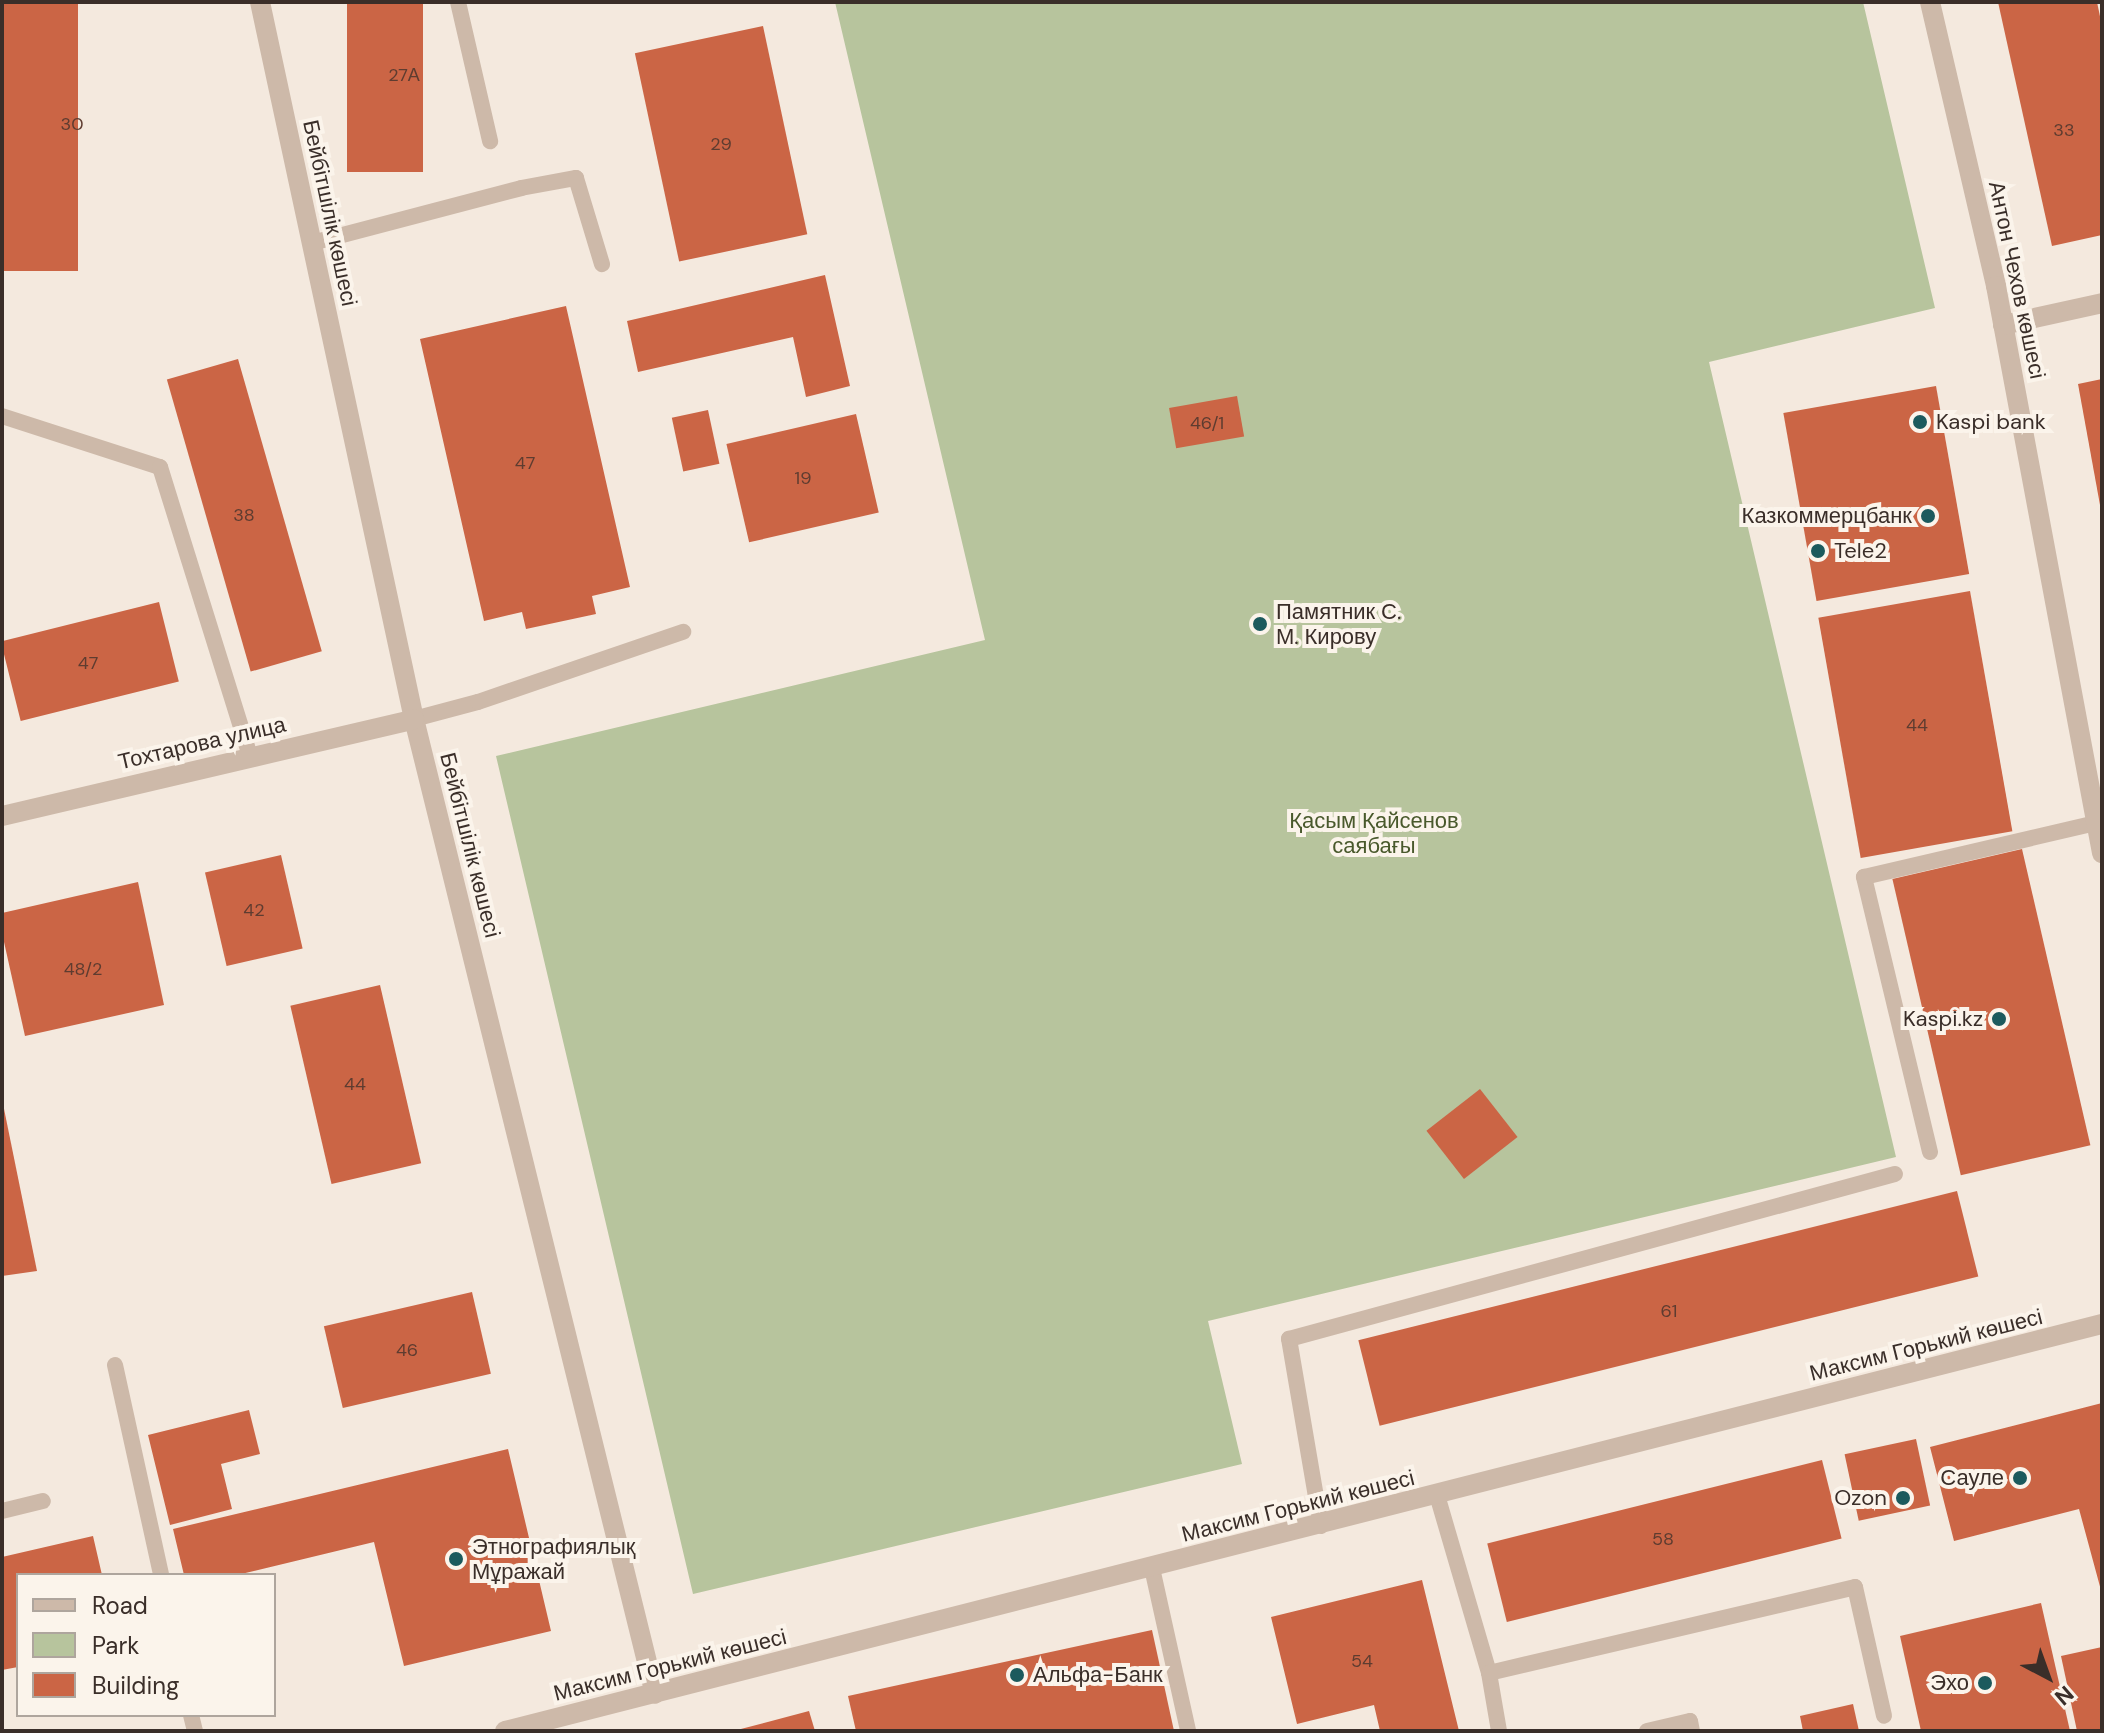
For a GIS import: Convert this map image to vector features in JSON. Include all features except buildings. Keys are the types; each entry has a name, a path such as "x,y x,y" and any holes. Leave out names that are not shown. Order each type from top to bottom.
{"street":[{"name":"Бейбітшілік көшесі","path":"260,2 414,719 655,1694"},
{"name":"Антон Чехов көшесі","path":"1930,2 2003,325 2102,853"},
{"path":"2003,325 2102,303"},
{"name":"Тохтарова улица","path":"2,816 414,719"},
{"name":"Максим Горький көшесі","path":"505,1731 1321,1526 2102,1324"}],"lane":[{"path":"458,2 490,141"},
{"path":"312,243 521,188 576,178 602,264"},
{"path":"2,416 160,467 250,756"},
{"path":"414,719 478,702 683,632"},
{"path":"1930,1152 1864,877 2096,823"},
{"path":"1321,1526 1289,1339 1895,1174"},
{"path":"115,1365 161,1573"},
{"path":"1437,1495 1489,1673 1499,1731"},
{"path":"2,1511 43,1501"},
{"path":"1152,1568 1188,1731"},
{"path":"1489,1673 1855,1587 1884,1716"},
{"path":"1647,1731 1690,1721 1692,1731"}],"green space":[{"name":"Қасым Қайсенов саябағы","path":"835,2 1863,2 1935,308 1709,362 1896,1157 1208,1321 1242,1464 693,1594 496,756 985,640"}],"place":[{"name":"Kaspi bank","path":"1920,422"},
{"name":"Казкоммерцбанк","path":"1928,516"},
{"name":"Tele2","path":"1818,551"},
{"name":"Памятник С. М. Кирову","path":"1260,624"},
{"name":"Kaspi.kz","path":"1999,1019"},
{"name":"Сауле","path":"2020,1478"},
{"name":"Ozon","path":"1903,1498"},
{"name":"Этнографиялық Мұражай","path":"456,1559"},
{"name":"Альфа-Банк","path":"1017,1675"},
{"name":"Эхо","path":"1985,1683"}]}
